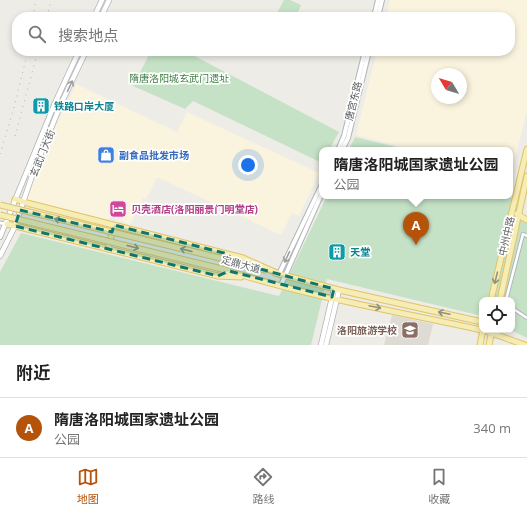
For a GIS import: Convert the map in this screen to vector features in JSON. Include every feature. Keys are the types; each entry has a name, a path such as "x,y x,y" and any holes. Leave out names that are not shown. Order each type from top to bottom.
{"main road":[{"path":"96,12 102,0"},
{"path":"103,12 109,0"},
{"name":"玄武门大街","path":"0,237 7,224 15,199 77,56"},
{"name":"玄武门大街","path":"0,256 15,226 60,106 84,56"},
{"name":"中州中路","path":"492,297 527,148"},
{"name":"中州中路","path":"501,297 527,176"},
{"path":"15,199 243,258 278,274"},
{"name":"定鼎大道","path":"0,205 224,259 336,290 479,321"},
{"path":"512,213 518,214 527,220"},
{"name":"定鼎大道","path":"0,215 222,269 250,278 479,329"},
{"path":"7,224 222,276 250,278"},
{"path":"108,249 114,225"},
{"path":"224,253 229,256 224,259"},
{"path":"222,269 225,272 222,276"},
{"path":"326,345 336,290"},
{"path":"321,345 335,298"},
{"path":"480,345 482,333"},
{"path":"489,345 492,333"},
{"name":"定鼎大道","path":"495,333 525,345"}],"street":[{"path":"375,12 378,0"},
{"path":"379,12 382,0"},
{"name":"唐宫东路","path":"339,147 344,136 364,56"},
{"name":"唐宫东路","path":"344,147 348,138 368,56"},
{"path":"278,274 319,190"},
{"path":"281,285 319,199"},
{"path":"0,224 7,224"},
{"path":"507,297 523,234 527,236"},
{"path":"515,310 527,318"}],"highlighted area":[{"path":"20,210 112,232 114,225 224,253 229,256 227,260 334,289 332,297 229,271 218,276 15,226"}],"shaded area":[{"path":"390,0 527,0 527,110 513,168 513,147 402,147 356,135 376,56 515,56 515,12 387,12"},
{"path":"76,84 177,132 187,112 319,173 299,216 292,213 281,235 157,177 146,199 143,198 130,225 110,216 108,220 26,200 57,123"},
{"name":"洛阳旅游学校","path":"392,315 433,324 428,345 384,345"}],"green space":[{"path":"284,0 290,0 301,5 298,12 278,12"},
{"name":"隋唐洛阳城玄武门遗址","path":"148,56 195,56 339,132 331,147 319,147 319,162 193,101 185,109 133,86"},
{"path":"355,137 396,147 350,147"},
{"path":"326,199 512,199 527,221 527,338 515,332 515,297 479,297 479,315 327,279 311,345 0,345 0,272 21,233 279,296"}],"railway":[{"path":"34,12 36,0"},
{"path":"48,12 51,0"},
{"path":"0,154 13,111 27,56"},
{"path":"15,136 37,56"}],"place":[{"name":"铁路口岸大厦","path":"41,106"},
{"name":"副食品批发市场","path":"106,155"},
{"name":"贝壳酒店(洛阳丽景门明堂店)","path":"118,209"},
{"name":"隋唐洛阳城国家遗址公园","path":"416,245"},
{"name":"天堂","path":"337,252"},
{"name":"洛阳旅游学校","path":"410,330"}]}
